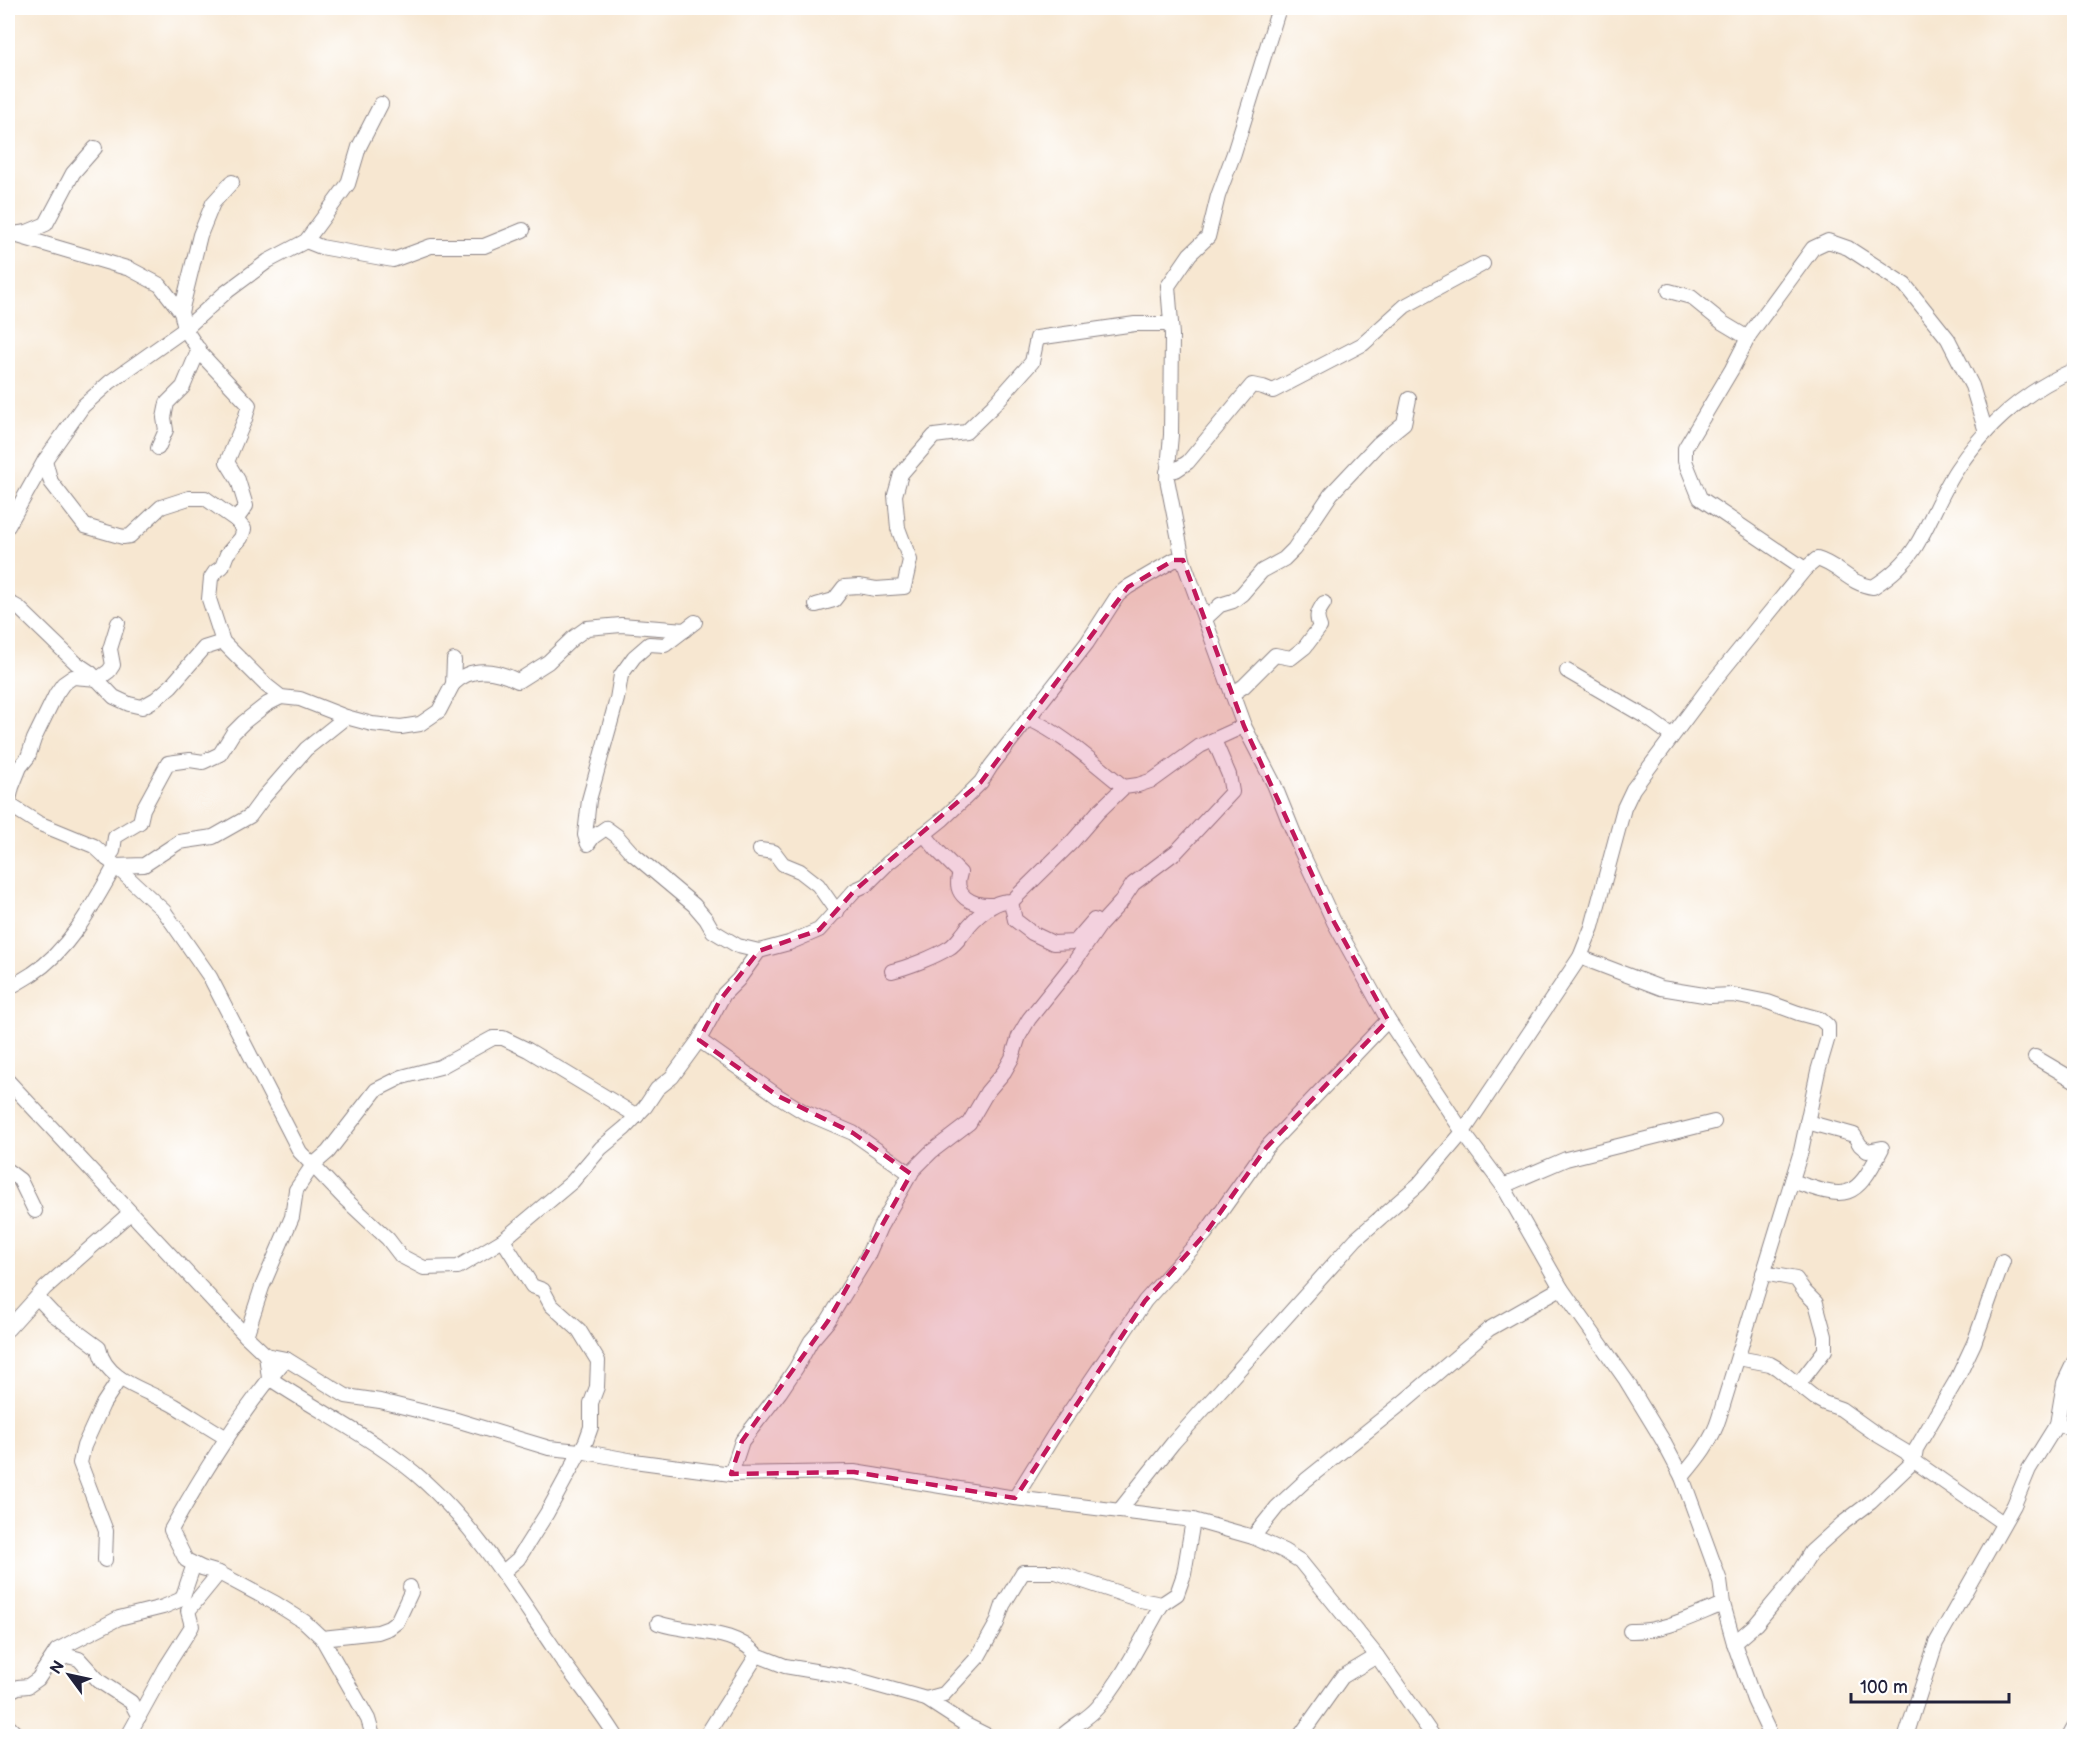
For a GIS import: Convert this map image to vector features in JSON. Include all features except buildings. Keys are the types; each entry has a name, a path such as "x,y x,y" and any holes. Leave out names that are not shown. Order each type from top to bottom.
{"street":[{"path":"1279,8 1234,153 1218,196 1208,237 1190,254 1168,286 1171,324 1171,435 1167,479 1183,560 1244,726 1274,784 1300,851 1334,922 1388,1020 1463,1132 1503,1186 1561,1288 1626,1380 1682,1477 1720,1581 1734,1643 1754,1700 1771,1737"},
{"path":"8,526 45,460 83,406 110,382 185,329 225,293 268,261 306,241 348,184 359,147 381,104"},
{"path":"95,148 73,173 46,224 27,232 11,234 130,269 160,285 181,312 185,329 199,349 249,405 227,462 238,480 246,506 236,520"},
{"path":"181,312 200,235 213,203 232,182"},
{"path":"306,241 321,247 393,260 430,246 484,246 523,230"},
{"path":"1805,569 1700,498 1685,461 1686,448 1748,338 1813,248 1827,241 1848,248 1905,285 1948,339 1972,386 1986,432"},
{"path":"1167,472 1176,470 1188,462 1252,386 1273,391 1363,344 1405,306 1483,264"},
{"path":"1668,291 1691,297 1723,323 1748,338"},
{"path":"816,605 834,600 844,587 904,588 910,560 898,528 895,495 901,474 934,436 966,432 993,406 1032,362 1037,338 1135,324 1171,324"},
{"path":"158,448 166,430 164,418 167,403 183,387 199,349"},
{"path":"1119,1511 1173,1443 1341,1255 1419,1184 1463,1132 1580,957 1592,927 1624,808 1633,789 1713,682 1805,569 1817,559 1825,561 1860,585 1873,587 1886,578 1915,547 1957,469 1986,432 2010,407 2056,378 2074,370"},
{"path":"1205,619 1220,604 1233,601 1242,594 1262,571 1284,559 1294,549 1330,494 1378,444 1404,423 1409,399"},
{"path":"45,460 51,482 85,526 123,537 130,536 160,507 189,498 205,498 236,520 244,529 241,538 227,554 222,567 211,578 209,589 209,598 223,642 281,697 300,699 346,717 400,727 420,724 439,711 453,684 462,675 481,670 504,674 518,681 548,662 587,628 621,625 690,626 665,645 649,644 634,657 621,675 617,699 589,800 585,835 588,844 593,837 606,828 694,905 713,931 738,946 759,951 789,943 819,930 855,890 866,885 888,862 943,819 981,782 1087,643 1118,595 1174,560 1183,560"},
{"path":"8,498 20,506"},
{"path":"8,602 19,608 76,663 98,679 114,697 142,707 171,686 204,648 223,642"},
{"path":"1232,694 1244,686 1275,655 1292,658 1305,647 1320,627 1317,613 1324,603"},
{"path":"118,623 110,650 113,665 98,679 73,677 63,684 34,739 28,757 20,767 8,804 38,824 94,846 164,911 210,977 300,1152 388,1239 401,1256 424,1268 458,1267 503,1240 572,1182 602,1148 637,1116 657,1089 684,1064 724,994 738,980 759,951"},
{"path":"453,684 454,660"},
{"path":"1567,671 1646,717 1672,736"},
{"path":"8,988 34,973 63,946 89,913 111,863 115,837 140,822 143,809 168,763 190,760 203,762 220,754 233,733 244,722 267,704 281,697"},
{"path":"111,863 144,865 179,842 213,837 250,816 306,749 346,717"},
{"path":"1029,719 1047,727 1073,744 1124,787"},
{"path":"1011,902 1124,787 1153,780 1200,746 1244,726"},
{"path":"1011,902 1016,920 1032,933 1053,943 1075,942 1110,901 1177,851 1232,792 1229,776 1214,740"},
{"path":"924,834 960,873 957,880 958,888 966,898 974,905 992,905"},
{"path":"760,850 774,852 783,864 800,872 818,885 837,912"},
{"path":"731,1474 742,1441 780,1392 811,1341 833,1312 867,1257 880,1227 910,1174 931,1152 969,1123 987,1092 1012,1059 1019,1036 1029,1019 1073,964 1100,925 1121,902 1132,884"},
{"path":"891,971 903,969 951,948 967,928 992,905 1004,900 1011,902"},
{"path":"1580,957 1661,988 1710,996 1733,995 1768,1002 1820,1019 1828,1026 1828,1037 1818,1071 1801,1151 1714,1434 1682,1477"},
{"path":"1015,1498 1054,1435 1145,1300 1205,1234 1266,1148 1388,1020"},
{"path":"246,1336 261,1287 292,1217 296,1190 313,1165 328,1152 376,1090 402,1077 440,1067 493,1038 503,1038 528,1050 637,1116"},
{"path":"699,1040 778,1096 804,1112 853,1133 910,1174"},
{"path":"2035,1057 2074,1080"},
{"path":"8,1081 266,1355 286,1359 346,1396 380,1401 453,1419 549,1448 731,1474 854,1472 1015,1498 1193,1520 1253,1537 1300,1561 1377,1656 1433,1737"},
{"path":"1503,1186 1566,1159 1714,1122"},
{"path":"1792,1181 1837,1194 1853,1191 1863,1180 1882,1148 1867,1151 1860,1145 1854,1134 1807,1122"},
{"path":"8,1171 20,1180 35,1211"},
{"path":"8,1329 37,1297 130,1213"},
{"path":"503,1240 532,1286 543,1290 552,1305 579,1330 598,1361 597,1387 591,1402 591,1427 547,1513 518,1559 503,1572"},
{"path":"1734,1643 1756,1624 1797,1575 1810,1552 1871,1502 1914,1461 1916,1449 1957,1379 1974,1343 2003,1261"},
{"path":"1763,1273 1796,1279 1816,1303 1825,1336 1825,1350 1798,1385"},
{"path":"1253,1537 1277,1507 1306,1480 1414,1394 1489,1329 1561,1288"},
{"path":"37,1297 53,1314 99,1348 101,1360 120,1378 174,1406 227,1438"},
{"path":"266,1355 269,1378 372,1442 424,1482 461,1520 503,1572 554,1650 603,1715 616,1737"},
{"path":"1738,1358 1770,1364 1777,1368 1824,1403 1841,1409 1906,1452 1914,1461 2003,1523"},
{"path":"286,1359 269,1378 227,1438 171,1530 186,1560 219,1573 305,1622 322,1638 368,1719 373,1737"},
{"path":"1906,1737 1936,1643 2014,1505 2029,1469 2057,1424 2064,1383 2074,1362"},
{"path":"105,1560 106,1531 80,1464 84,1446 103,1404 120,1378"},
{"path":"2057,1424 2074,1429"},
{"path":"1062,1737 1069,1729 1096,1710 1110,1693 1162,1604 1177,1594 1184,1574 1193,1520"},
{"path":"8,1692 18,1687 28,1686 38,1679 57,1650 119,1618 163,1607 182,1599 194,1564"},
{"path":"926,1699 944,1694 978,1657 997,1623 1003,1605 1023,1572 1056,1572 1140,1600 1162,1604"},
{"path":"128,1737 166,1667 192,1626 188,1611 219,1573"},
{"path":"322,1638 378,1632 390,1628 397,1622 411,1592 410,1587"},
{"path":"1630,1631 1666,1627 1724,1604"},
{"path":"658,1623 673,1629 732,1638 750,1646 757,1655 785,1666 844,1676 926,1699 988,1737"},
{"path":"706,1737 757,1655"},
{"path":"45,1666 68,1656 79,1659 99,1681 131,1702 139,1717"},
{"path":"1300,1737 1342,1677 1377,1656"},
{"path":"944,1694 945,1712"},
{"path":"2069,1737 2074,1727"}],"highlighted area":[{"path":"1174,560 1183,560 1244,726 1334,922 1388,1020 1266,1148 1205,1234 1145,1301 1015,1498 854,1472 731,1474 742,1441 828,1321 911,1174 853,1133 778,1096 699,1040 720,1000 759,951 819,930 855,890 981,782 1128,587"}]}
